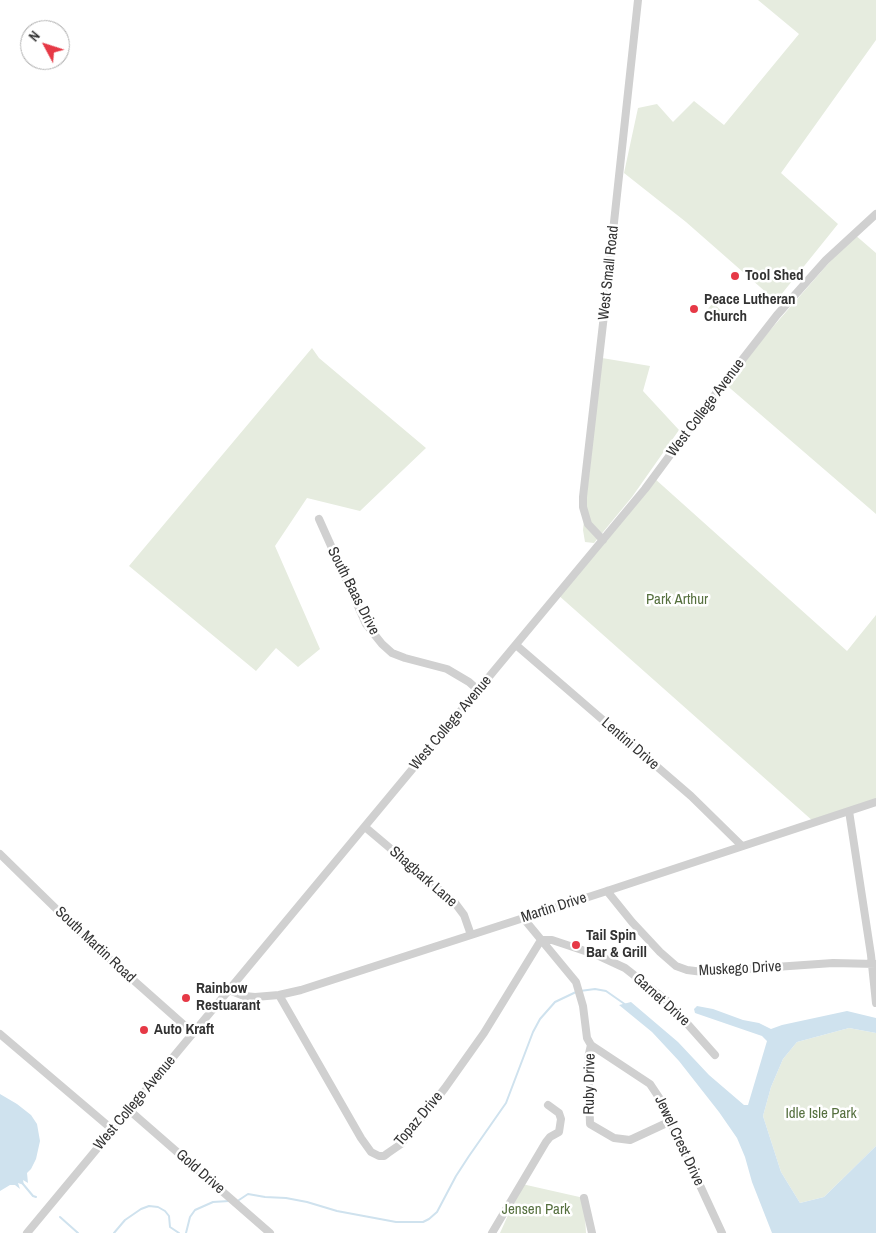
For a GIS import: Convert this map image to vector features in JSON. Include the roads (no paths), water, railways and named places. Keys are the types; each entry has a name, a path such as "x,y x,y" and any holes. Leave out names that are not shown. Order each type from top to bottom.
{"street":[{"name":"West Small Road","path":"603,540 588,524 583,507 583,497 638,0"},
{"name":"West College Avenue","path":"27,1233 645,489 724,382 783,308 826,260 876,214"},
{"name":"South Baas Drive","path":"319,519 366,624 382,644 389,651 405,658 447,668 478,690"},
{"name":"Lentini Drive","path":"516,645 691,796 742,846"},
{"name":"Martin Drive","path":"229,990 234,994 248,997 279,995 607,892 876,802"},
{"path":"849,811 874,964 876,1003"},
{"name":"Shagbark Lane","path":"364,827 455,903 464,915 471,935"},
{"name":"South Martin Road","path":"0,854 87,940 193,1033"},
{"name":"Muskego Drive","path":"607,892 660,952 676,966 687,970 704,972 808,964 874,964"},
{"path":"524,918 576,982 581,995 585,1028 591,1045"},
{"name":"Garnet Drive","path":"541,940 547,939 560,942 597,955 625,968 667,1001 715,1055"},
{"name":"Topaz Drive","path":"279,995 361,1138 371,1152 384,1156 401,1144 466,1058 541,940"},
{"path":"0,1034 113,1130"},
{"name":"Ruby Drive","path":"591,1045 588,1065 590,1124 614,1138 630,1140 671,1121"},
{"name":"Jewel Crest Drive","path":"591,1045 650,1084 660,1098 722,1233"},
{"path":"492,1233 546,1142 559,1132 561,1119 559,1112 548,1105"},
{"name":"Gold Drive","path":"130,1110 270,1233"},
{"path":"584,1198 592,1233"}],"water":[{"path":"631,1002 678,1042 709,1075 744,1105 748,1105 767,1041 762,1036 695,1013 694,1009 697,1006 759,1023 771,1029 847,1011 876,1018 876,1033 849,1028 797,1042 783,1059 771,1087 763,1116 781,1172 800,1203 824,1197 876,1146 876,1233 772,1233 737,1138 679,1061 652,1032 619,1005"},
{"path":"0,1094 31,1115 37,1124 40,1141 36,1159 27,1173 28,1183 23,1180 24,1185 18,1183 20,1189 15,1185 10,1185 0,1191"}],"waterway":[{"path":"580,991 595,989 606,991 626,1005"},
{"path":"239,1200 248,1194 286,1198 337,1211 396,1222 423,1222 429,1219 437,1212 456,1176 506,1103 533,1032 540,1019 555,1002 576,992"},
{"path":"23,1184 36,1197"},
{"path":"186,1233 190,1217 195,1210 213,1202 229,1201"},
{"path":"114,1233 125,1220 149,1206 158,1207 165,1211 169,1216 170,1227 179,1233"},
{"path":"60,1217 78,1233"}],"place":[{"name":"Tool Shed","path":"735,276"},
{"name":"Peace Lutheran Church","path":"694,309"},
{"name":"Tail Spin Bar & Grill","path":"576,945"},
{"name":"Rainbow Restuarant","path":"186,998"},
{"name":"Auto Kraft","path":"144,1030"}],"park label":[{"name":"Park Arthur","path":"677,600"},
{"name":"Idle Isle Park","path":"821,1114"},
{"name":"Jensen Park","path":"536,1210"}]}
